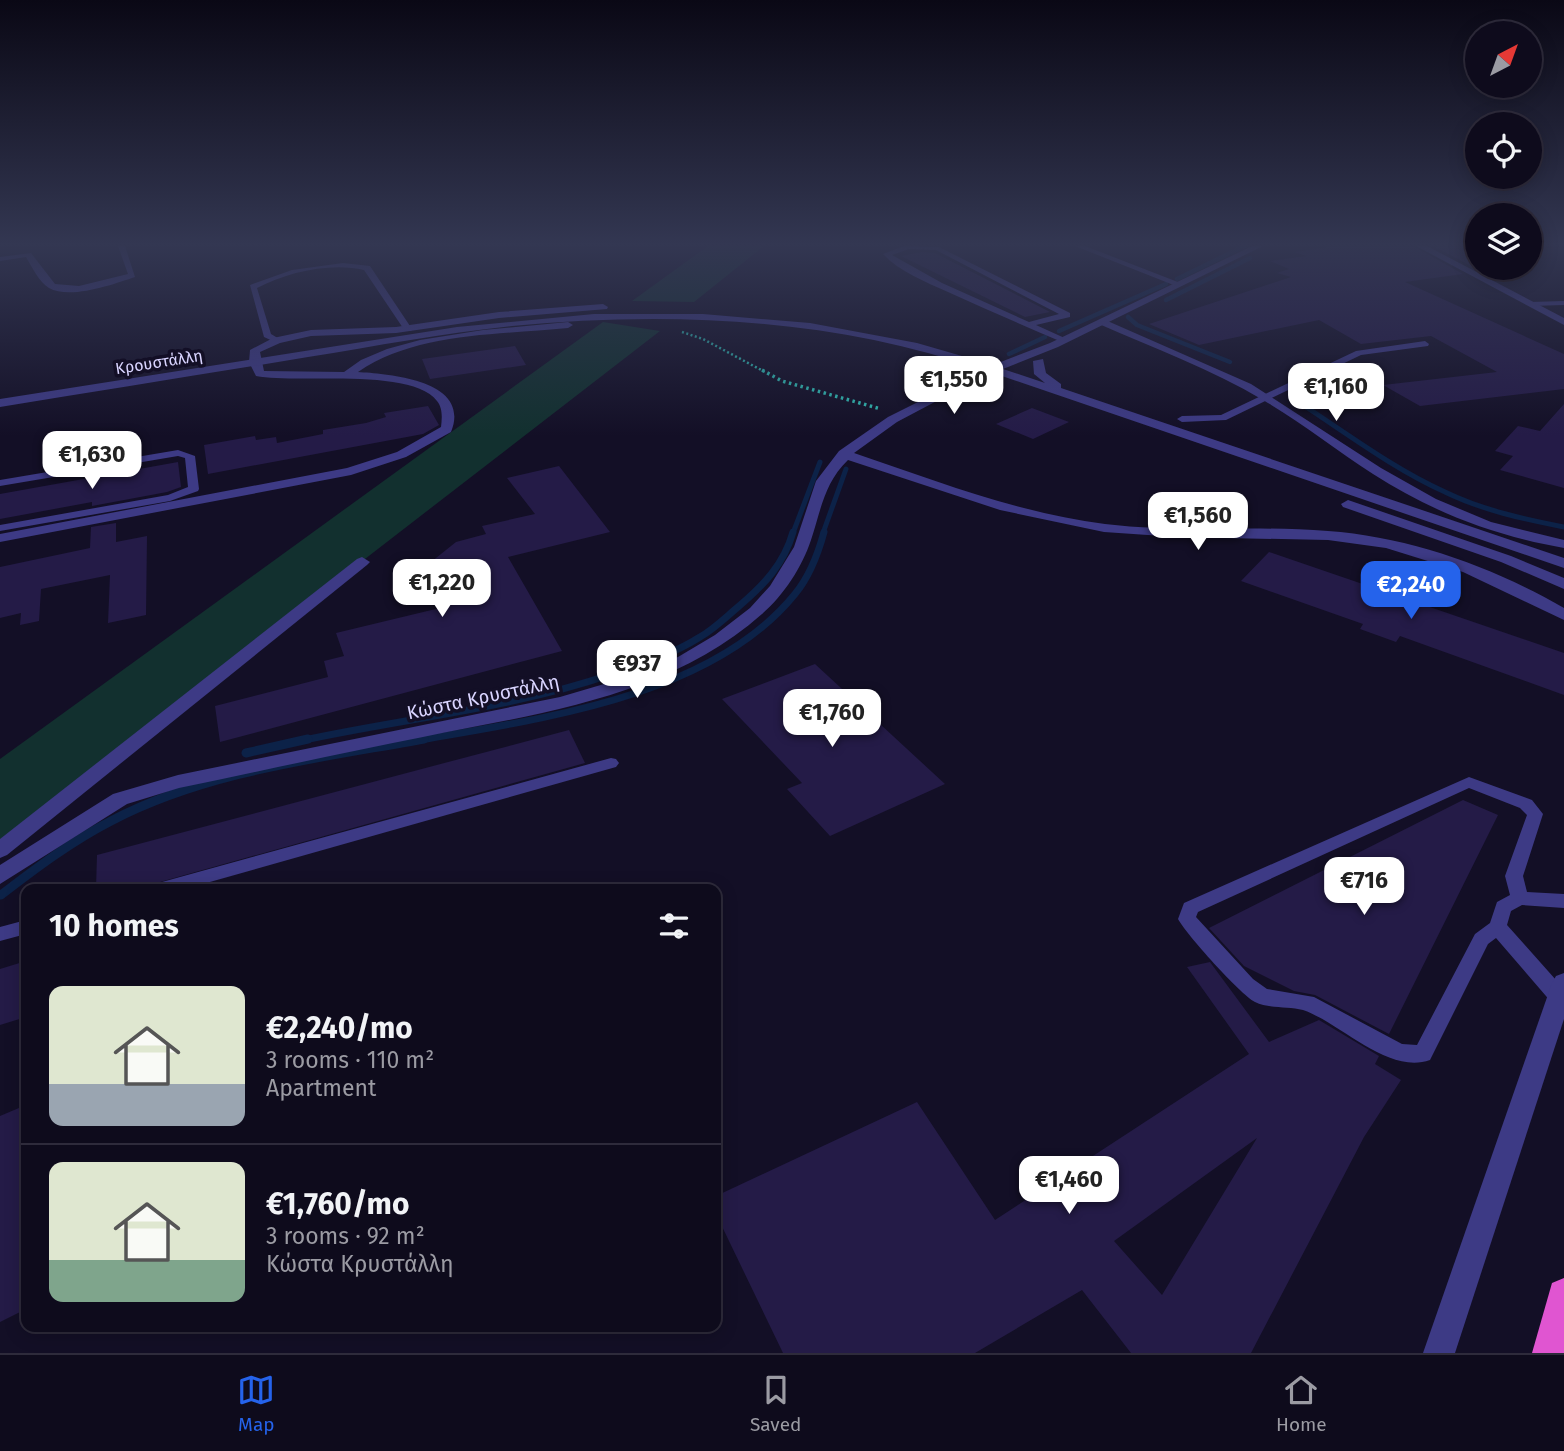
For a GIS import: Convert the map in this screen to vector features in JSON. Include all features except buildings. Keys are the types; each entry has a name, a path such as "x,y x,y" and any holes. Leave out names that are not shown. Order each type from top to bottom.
{"highway":[{"path":"1549,1353 1564,1295"}],"street":[{"path":"257,368 255,350 277,340 311,333 408,329 499,316 578,309"},
{"name":"Κώστα Κρυστάλλη","path":"899,418 1129,309"},
{"path":"1540,309 1564,322"},
{"path":"257,368 281,358 483,327 614,317 694,316 833,327 888,338 994,375 1506,559 1564,584"},
{"path":"1103,322 1224,374 1268,398 1412,493 1461,516 1506,532 1564,544"},
{"path":"785,323 905,351 978,375 994,375"},
{"path":"345,376 389,350 568,325"},
{"path":"277,340 286,376"},
{"name":"Κώστα Κρυστάλλη","path":"994,375 1009,374 1039,361 1060,343"},
{"path":"1039,361 1038,369 1047,381 1102,407"},
{"path":"0,538 213,499 364,467 426,444 447,429 447,408 437,394 402,381 345,376 286,376 257,368"},
{"name":"Κρουστάλλη","path":"0,403 208,370 257,368"},
{"path":"1009,374 1564,563"},
{"name":"Κώστα Κρυστάλλη","path":"0,876 120,799 178,782 246,767 586,697 655,674 710,647 757,611 782,581 801,548 822,482 844,454 899,418 978,375"},
{"path":"844,454 1061,520 1104,528 1210,535 1300,534 1357,537 1479,572 1564,615"},
{"path":"0,850 362,562"},
{"path":"1439,1353 1562,990"}],"lane":[{"path":"260,309 267,335 277,340"},
{"path":"395,309 408,329"},
{"path":"995,309 1029,324 1060,343"},
{"path":"1029,324 1067,315 1056,309"},
{"path":"1182,419 1223,418 1359,353 1425,344"},
{"path":"0,483 178,453 190,456 194,489 170,498 0,528"},
{"path":"180,884 611,763"},
{"path":"1520,898 1514,876 1535,814 1526,804 1469,782 1191,908 1187,919 1246,984 1262,996 1307,1003 1399,1053 1423,1054 1481,939 1498,927 1503,907 1520,898 1564,901"},
{"path":"1498,927 1562,990"},
{"path":"0,934 21,928"}],"path":[{"path":"671,330 703,339 782,381 862,403 899,418"}],"green space":[{"path":"603,322 660,331 0,841 0,759"}],"waterway":[{"path":"1059,331 1109,309"},
{"path":"1128,317 1137,325 1230,362"},
{"path":"1009,354 1045,337"},
{"path":"1297,401 1388,461 1445,492 1488,509 1564,527"},
{"path":"793,533 820,462"},
{"path":"823,533 846,469"},
{"path":"300,741 535,696 574,686 668,654 710,630 756,590 778,564 793,532"},
{"path":"414,741 567,712 620,698 670,680 717,658 760,629 795,594 813,565 824,532"},
{"path":"246,753 308,739"},
{"path":"1,895 55,855 111,821 147,804 185,790 264,768 424,739"}]}
